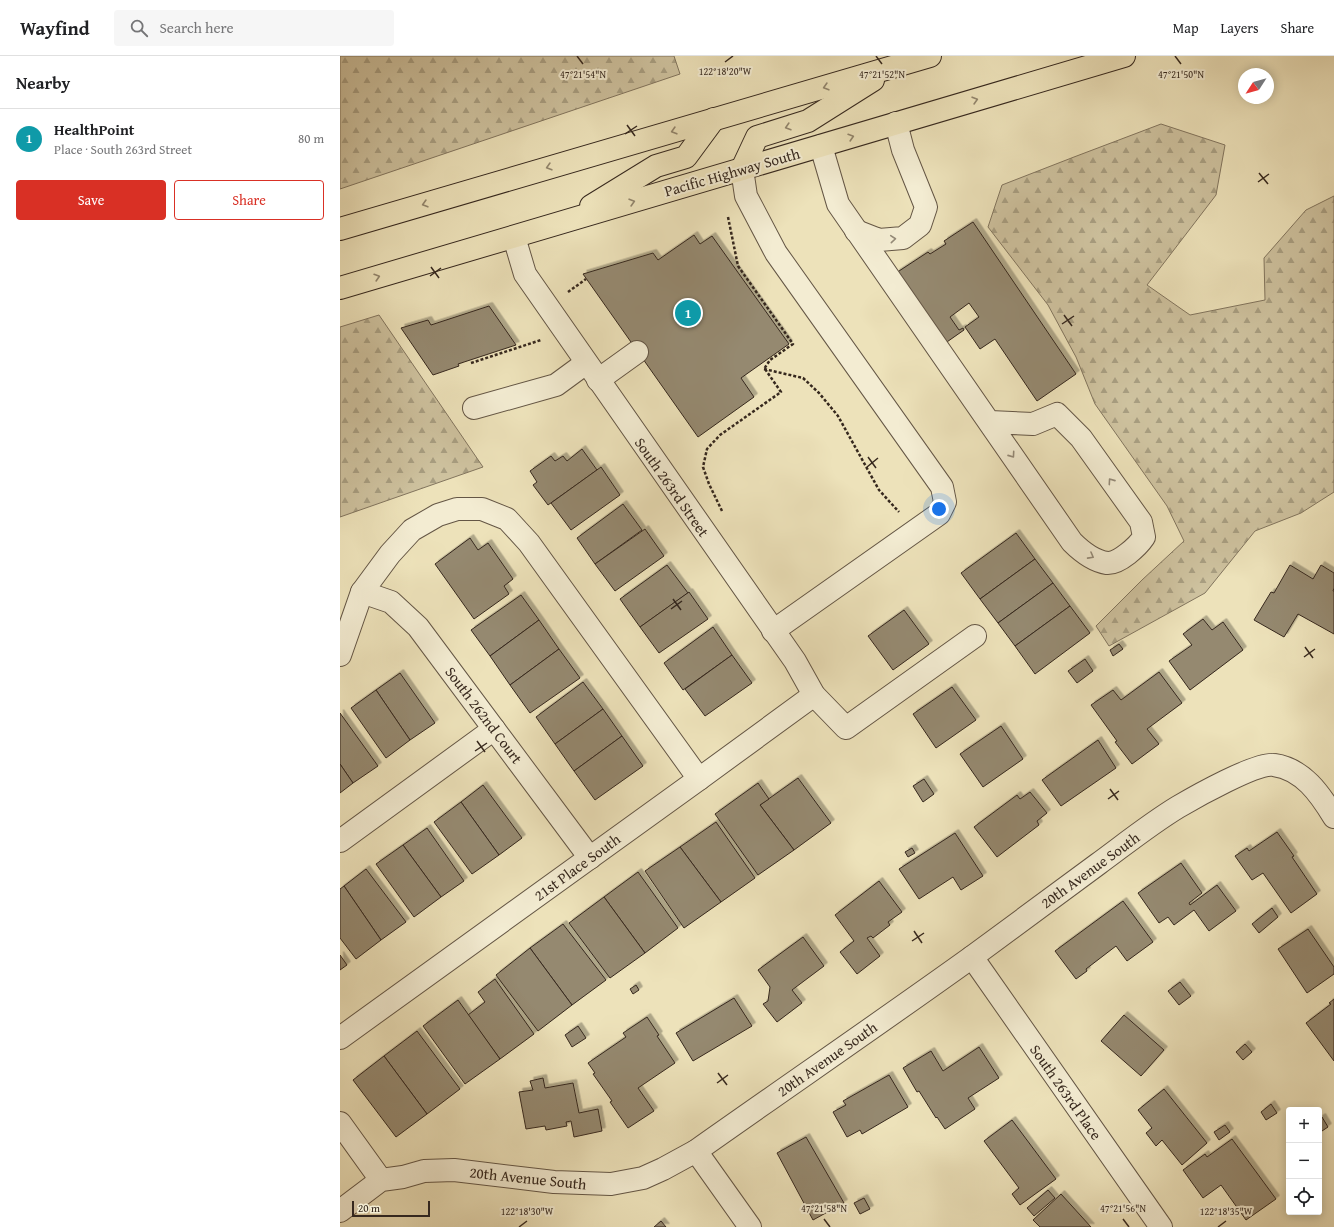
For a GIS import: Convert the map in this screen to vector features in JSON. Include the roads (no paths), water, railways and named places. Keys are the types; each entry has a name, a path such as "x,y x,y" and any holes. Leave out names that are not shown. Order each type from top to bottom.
{"main road":[{"path":"340,229 930,56"},
{"name":"Pacific Highway South","path":"340,288 1124,56"},
{"path":"742,169 757,137 808,121 894,67"},
{"path":"566,221 656,166 686,157 714,119"}],"street":[{"path":"856,231 879,240 903,238 920,225 926,207 903,150 896,123"},
{"path":"821,146 838,204 1072,542 1080,550 1092,558 1108,563 1121,558 1140,543 1144,537 1141,522 1081,438 1057,414 1033,424 990,422"},
{"path":"742,169 746,196 776,253 942,487 945,502 939,514 773,631"},
{"name":"South 263rd Street","path":"514,237 525,274 795,661 814,695 846,728 975,636"},
{"path":"474,408 556,385 592,372 638,352"},
{"path":"340,655 362,592 390,554 412,530 438,514 457,509 482,510 507,520 529,543 699,779"},
{"name":"South 262nd Court","path":"362,592 391,602 418,627 590,858"},
{"name":"21st Place South","path":"340,1038 814,695"},
{"path":"340,841 494,729"},
{"name":"20th Avenue South","path":"340,1211 381,1180 403,1177 424,1171 454,1170 554,1182 611,1184 643,1178 696,1151 972,957 1138,835 1177,808 1200,795 1251,770 1273,764 1290,769 1302,776 1320,796 1334,817"},
{"name":"South 263rd Place","path":"972,957 1161,1227"},
{"path":"340,1123 381,1180"},
{"path":"696,1151 750,1227"}],"place":[{"name":"HealthPoint","path":"688,313"}]}
